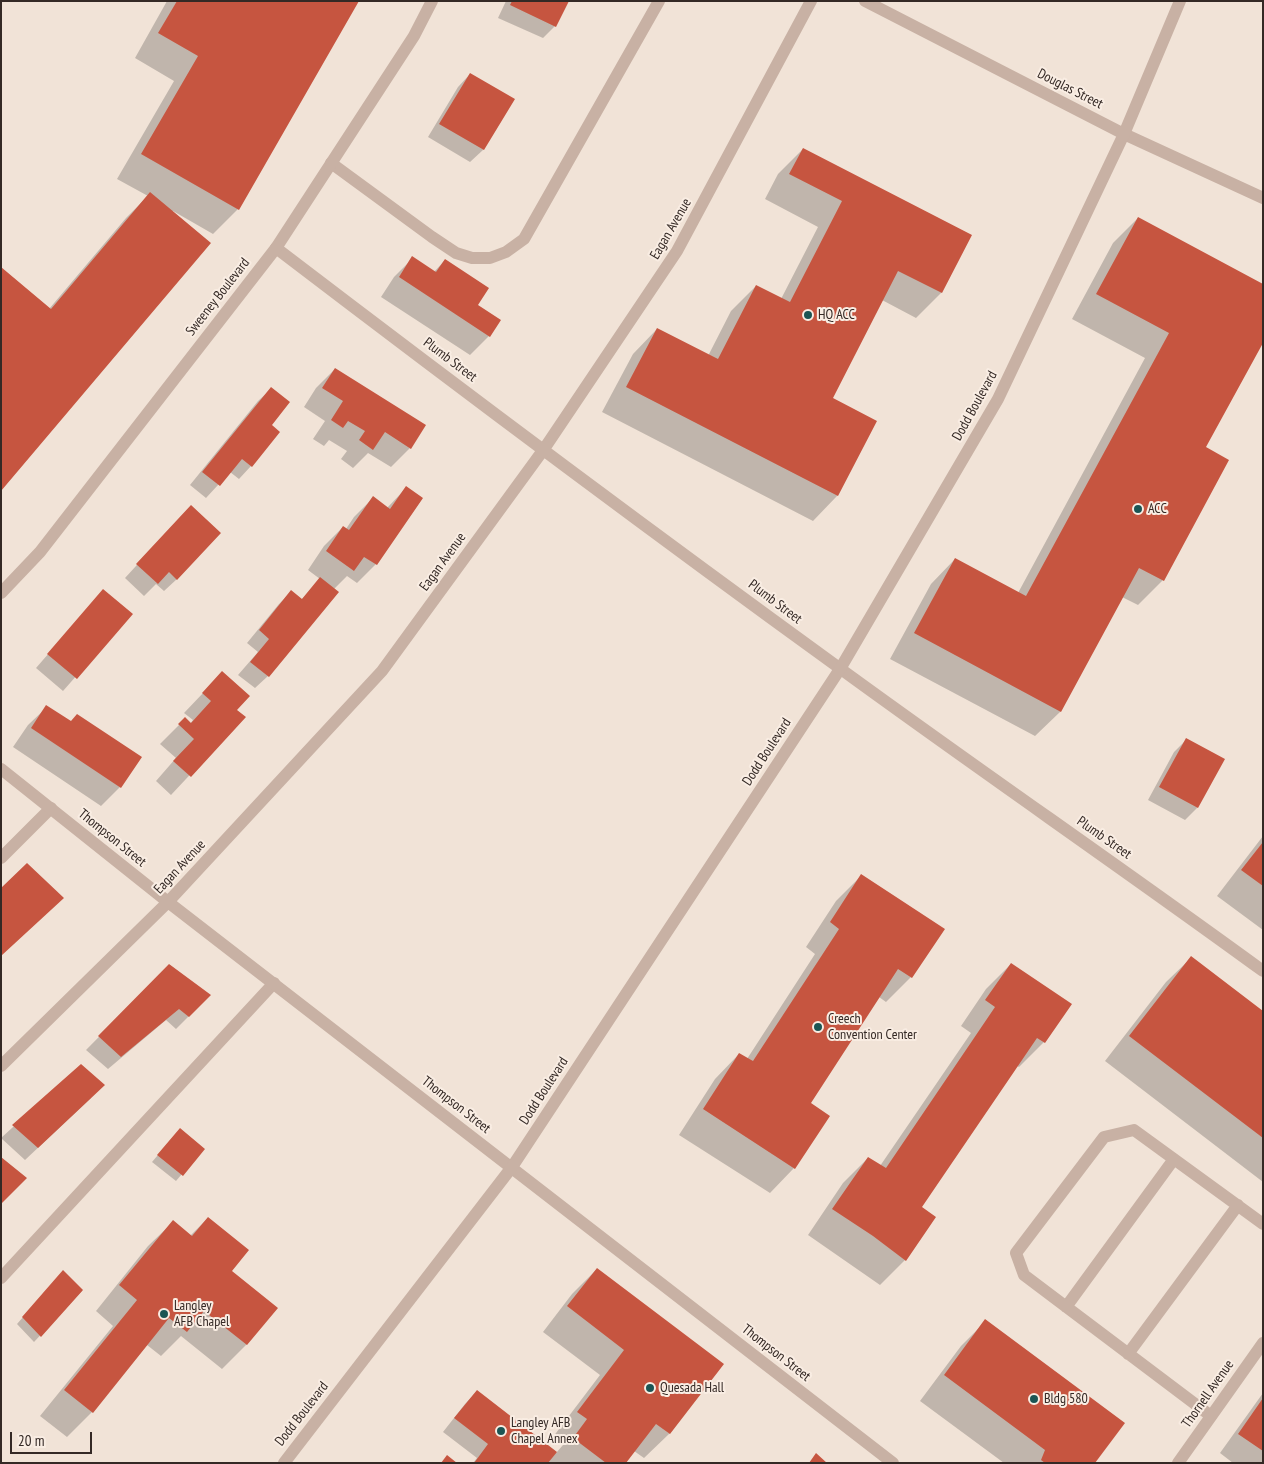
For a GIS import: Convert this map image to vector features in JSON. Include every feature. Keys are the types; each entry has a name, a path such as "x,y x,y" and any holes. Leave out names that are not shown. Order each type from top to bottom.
{"street":[{"name":"Sweeney Boulevard","path":"1,593 40,552 276,248 414,36 432,1"},
{"path":"331,163 456,253 472,258 490,258 506,252 524,239 659,1"},
{"name":"Eagan Avenue","path":"1,1066 168,902 382,671 544,449 677,251 811,1"},
{"name":"Douglas Street","path":"865,1 1124,134 1263,198"},
{"name":"Dodd Boulevard","path":"284,1463 512,1167 840,668 998,399 1124,134 1180,1"},
{"name":"Plumb Street","path":"276,248 840,668 1263,971"},
{"name":"Thompson Street","path":"1,769 168,902 893,1463"},
{"path":"1,858 51,808"},
{"path":"1,1278 274,983"},
{"path":"1211,1416 1024,1274 1016,1253 1104,1137 1134,1130 1263,1224"},
{"path":"1066,1307 1174,1159"},
{"path":"1128,1354 1238,1205"},
{"name":"Thornell Avenue","path":"1178,1463 1263,1343"}],"building":[{"path":"177,1 359,1 239,210 141,154 198,56 158,33"},
{"path":"512,1 569,1 556,27 510,5"},
{"path":"470,73 515,99 484,150 439,124"},
{"name":"HQ ACC","path":"803,148 972,235 942,293 898,271 833,398 877,421 838,496 626,387 657,328 718,359 756,285 790,302 842,201 789,174"},
{"path":"150,192 211,243 1,491 1,267 51,309"},
{"name":"ACC","path":"1138,217 1263,284 1263,343 1206,447 1229,460 1164,581 1139,568 1061,712 914,633 955,558 1026,596 1169,333 1096,294"},
{"path":"412,256 436,272 445,259 489,288 478,305 501,320 490,337 399,277"},
{"path":"335,368 426,425 411,449 385,432 373,450 359,440 365,431 348,421 343,428 331,420 343,401 322,388"},
{"path":"271,387 290,402 272,425 280,432 252,467 242,459 220,486 202,472"},
{"path":"406,486 423,498 377,565 364,557 354,571 326,551 343,526 349,530 373,496 390,509"},
{"path":"191,505 221,533 177,580 169,572 158,584 136,564"},
{"path":"320,577 339,592 269,677 250,662 269,639 259,630 291,590 302,599"},
{"path":"103,589 133,614 77,679 47,654"},
{"path":"222,671 250,696 237,710 246,717 191,777 173,761 194,739 178,724 185,717 191,723 211,701 202,693"},
{"path":"46,705 71,721 77,714 142,757 121,788 31,728"},
{"path":"1186,738 1225,759 1198,808 1159,787"},
{"path":"1263,842 1263,886 1241,870"},
{"path":"27,863 64,898 1,956 1,888"},
{"name":"Creech Convention Center","path":"861,874 945,929 912,978 898,969 811,1103 830,1116 795,1169 703,1109 739,1053 753,1061 839,929 830,922"},
{"path":"1191,956 1263,1011 1263,1138 1129,1036"},
{"path":"1011,963 1072,1004 1045,1043 1037,1038 922,1207 936,1217 906,1261 832,1209 868,1157 886,1168 995,1007 985,1000"},
{"path":"169,964 211,995 189,1017 179,1009 121,1057 98,1036"},
{"path":"81,1064 105,1085 38,1148 12,1125"},
{"path":"180,1128 205,1149 183,1176 157,1155"},
{"path":"1,1157 27,1178 1,1204"},
{"name":"Langley AFB Chapel","path":"208,1217 249,1250 232,1271 278,1308 247,1345 204,1311 187,1332 169,1318 93,1413 64,1390 137,1300 119,1285 173,1220 192,1236"},
{"name":"Quesada Hall","path":"597,1268 724,1364 670,1434 656,1424 626,1463 606,1463 573,1438 587,1419 577,1412 624,1350 567,1306"},
{"path":"63,1270 83,1290 41,1337 22,1317"},
{"name":"Bldg 580","path":"985,1319 1125,1423 1095,1463 1045,1463 1041,1460 1045,1450 944,1375"},
{"name":"Langley AFB Chapel Annex","path":"477,1390 557,1452 548,1463 474,1463 488,1444 454,1418"},
{"path":"1263,1398 1263,1451 1238,1434"},
{"path":"816,1453 827,1463 809,1463"},
{"path":"447,1455 457,1463 441,1463"}],"place":[{"name":"HQ ACC","path":"808,315"},
{"name":"ACC","path":"1138,509"},
{"name":"Creech Convention Center","path":"818,1027"},
{"name":"Langley AFB Chapel","path":"164,1314"},
{"name":"Quesada Hall","path":"650,1388"},
{"name":"Bldg 580","path":"1034,1399"},
{"name":"Langley AFB Chapel Annex","path":"501,1431"}]}
